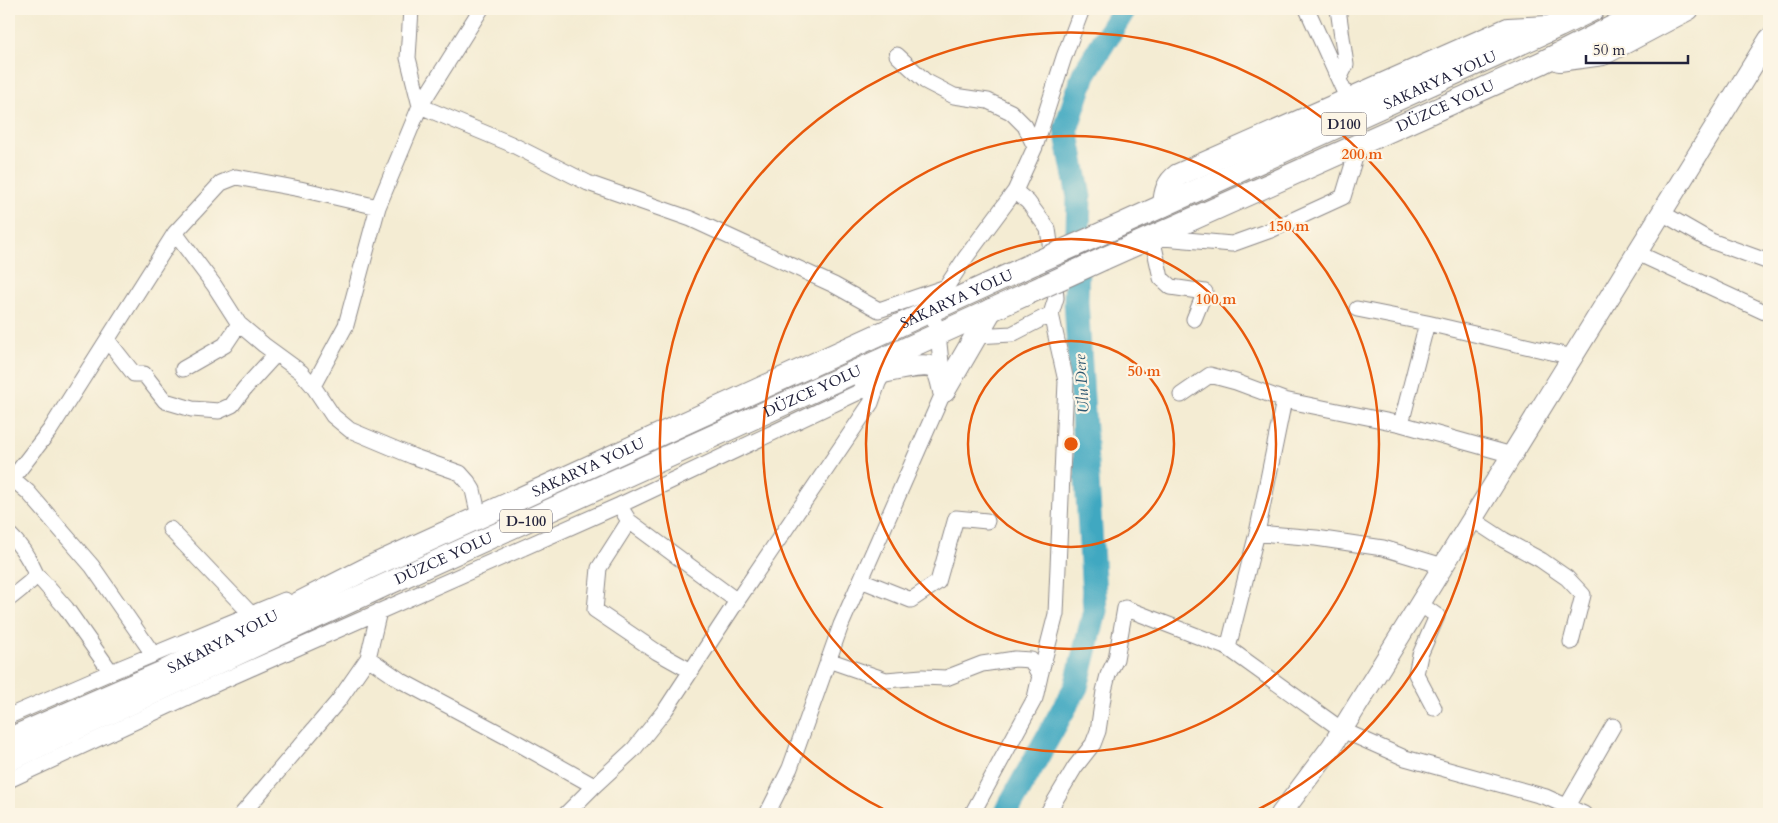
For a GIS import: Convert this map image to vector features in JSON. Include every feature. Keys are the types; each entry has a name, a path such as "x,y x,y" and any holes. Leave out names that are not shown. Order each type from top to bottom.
{"highway":[{"name":"DÜZCE YOLU","path":"9,760 830,382 885,370 938,334 1541,63 1648,9"},
{"path":"1541,63 1603,54 1688,9"},
{"name":"SAKARYA YOLU","path":"9,739 163,672 368,568 1164,205 1557,18 1588,10"},
{"path":"1164,205 1168,186 1171,180 1178,175 1508,29 1557,18"},
{"path":"944,391 990,310"},
{"path":"885,370 917,366 935,368 944,391"}],"main road":[{"path":"1281,814 1342,730 1769,39"}],"street":[{"path":"411,9 408,58 420,106"},
{"path":"313,386 346,325 378,207 420,106 481,9"},
{"path":"767,814 790,768 841,625 944,391 938,334 931,310 966,256 1015,191 1035,147 1064,57 1082,9"},
{"path":"1307,9 1348,100"},
{"path":"1338,9 1346,65 1339,78"},
{"path":"897,55 925,81 954,96 988,101 1011,112 1025,126 1035,147"},
{"path":"420,106 511,144 588,183 691,219 834,285 879,310 946,287"},
{"path":"1194,319 1205,292 1171,287 1162,278 1152,237 1232,244 1270,230 1343,197 1360,144"},
{"path":"153,654 92,566 28,492 11,481 50,430 175,233 222,183 236,178 300,189 378,207"},
{"path":"972,814 1036,698 1056,614 1066,381 1051,314 1056,298 1048,229 1028,202 1015,191"},
{"path":"1662,213 1711,241 1769,262"},
{"path":"175,233 214,285 240,324 301,372 333,416 350,430 412,456 460,473 473,490 479,517"},
{"path":"1637,253 1769,314"},
{"path":"1357,309 1427,323 1573,357"},
{"path":"976,336 1012,334 1051,314"},
{"path":"1401,424 1427,323"},
{"path":"183,369 225,344 240,324"},
{"path":"108,341 134,374 144,374 165,401 192,409 219,411 232,405 276,354"},
{"path":"9,780 220,682 620,505 885,370"},
{"path":"566,814 634,749 666,709 871,402 885,370"},
{"path":"1181,395 1210,375 1236,382 1284,400 1401,424 1512,455"},
{"path":"1228,648 1257,533 1284,400"},
{"path":"620,505 629,521 737,601"},
{"path":"861,580 911,600 938,582 956,518 987,521"},
{"path":"1472,519 1504,540 1541,560 1566,578 1583,596 1571,642"},
{"path":"629,521 599,568 595,610 656,652 691,671"},
{"path":"170,529 250,613"},
{"path":"1257,533 1316,538 1383,548 1443,566"},
{"path":"9,534 20,544 36,574 66,608 111,672"},
{"path":"9,716 250,613 368,568"},
{"path":"9,599 30,582 36,574"},
{"path":"1420,604 1437,616 1420,655 1416,674 1434,708"},
{"path":"1048,814 1075,767 1093,744 1098,731 1104,691 1108,676 1116,659 1125,608 1228,648 1342,730 1406,758 1537,794 1584,814"},
{"path":"242,814 339,700 368,658 379,611"},
{"path":"368,658 400,680 594,786"},
{"path":"828,660 886,680 922,677 946,678 982,664 1016,658 1031,660 1040,676"},
{"path":"1567,806 1613,726"}],"waterway":[{"name":"Ulu Dere","path":"1005,814 1076,687 1095,611 1076,300 1079,197 1066,129 1084,74 1124,9"}]}
